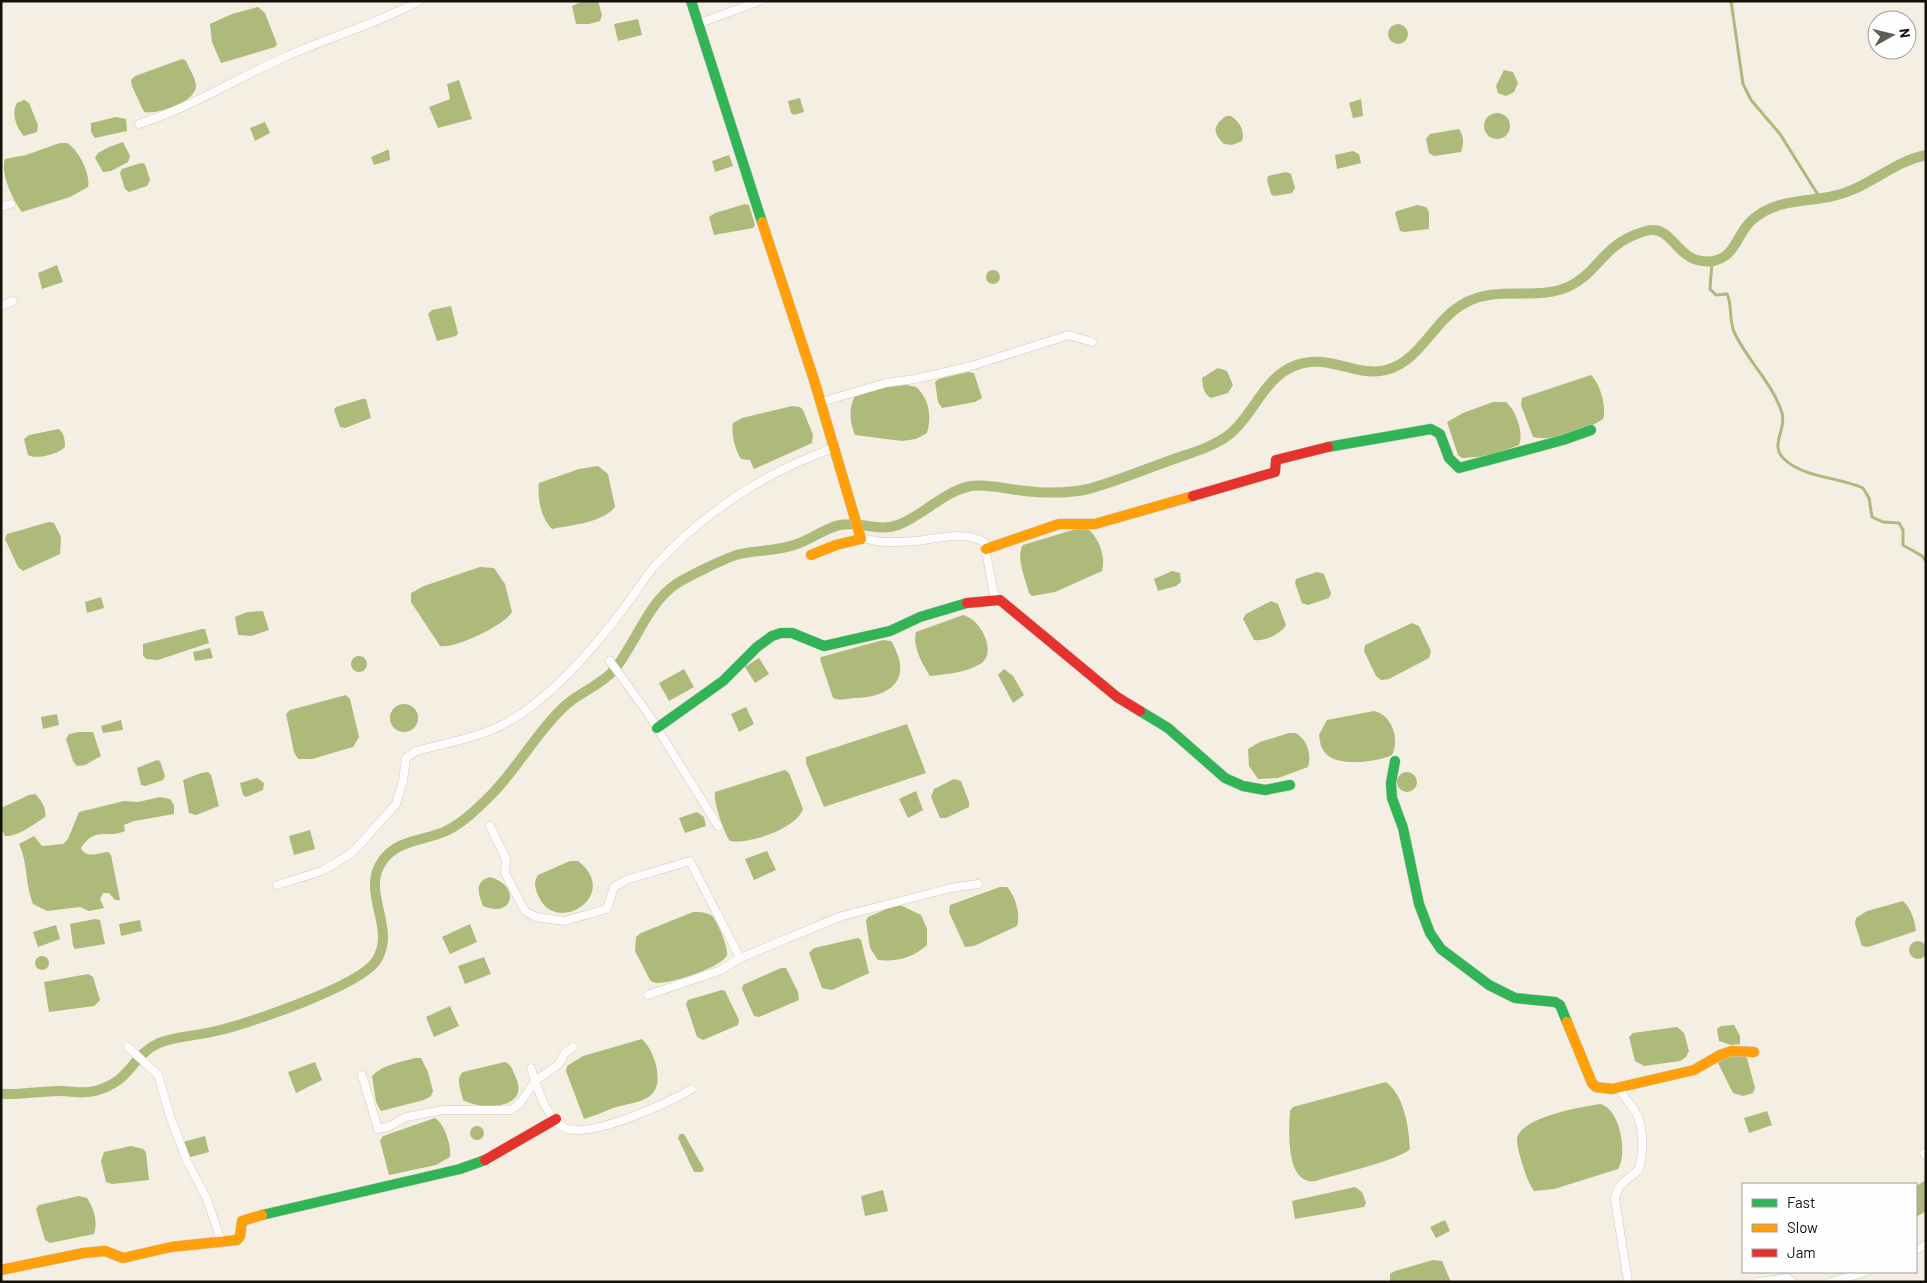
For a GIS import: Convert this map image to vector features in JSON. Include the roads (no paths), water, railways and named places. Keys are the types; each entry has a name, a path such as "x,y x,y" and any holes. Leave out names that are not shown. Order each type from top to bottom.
{"street":[{"path":"139,124 168,114 284,57 399,12 419,1"},
{"path":"691,1 821,402 834,448 850,492 861,539"},
{"path":"698,24 760,1"},
{"path":"1,207 11,204"},
{"path":"1,306 13,301"},
{"path":"821,402 886,383 915,379 968,367 1069,335 1092,342"},
{"path":"986,549 1059,524 1095,524 1275,472 1276,460 1314,449 1432,429 1440,434 1450,460 1459,468 1564,440 1591,430"},
{"path":"276,885 322,871 352,853 396,804 403,781 406,758 416,751 486,732 505,724 541,698 580,660 624,609 652,569 707,516 768,476 834,448"},
{"path":"811,555 836,544 867,538 879,542 912,542 952,536 975,537 984,542 995,599"},
{"path":"657,728 721,683 765,642 782,632 794,633 813,644 824,646 890,631 920,617 961,604 995,599 1000,600 1034,627 1117,696 1168,728 1226,778 1243,786 1265,790 1290,785"},
{"path":"610,661 657,728 718,826"},
{"path":"1395,761 1391,783 1392,798 1403,828 1418,904 1430,933 1441,948 1489,984 1515,998 1555,1002 1560,1005 1592,1083 1596,1087 1605,1090 1694,1070 1725,1052 1754,1052"},
{"path":"490,826 506,859 505,873 525,911 536,917 564,921 607,909 614,887 626,880 690,861 740,958"},
{"path":"648,995 721,970 740,958 842,916 950,888 978,884"},
{"path":"128,1047 158,1075 171,1119 187,1161 206,1197 222,1243"},
{"path":"362,1075 378,1129 388,1127 406,1117 443,1110 511,1110 520,1103 535,1081 559,1064 565,1053 574,1047"},
{"path":"531,1068 539,1092 556,1119 562,1126 583,1130 643,1113 692,1089"},
{"path":"1620,1087 1622,1095 1638,1117 1642,1145 1639,1169 1621,1183 1616,1190 1615,1199 1628,1282"},
{"path":"1,1270 84,1253 105,1252 123,1258 171,1247 237,1240 240,1236 242,1221 277,1210 460,1170 481,1162 556,1119"},
{"path":"1831,1282 1862,1273"},
{"path":"1758,1282 1787,1278 1793,1282"}],"waterway":[{"path":"1731,1 1743,84 1751,100 1780,134 1820,198"},
{"path":"1,1094 53,1091 91,1092 107,1087 124,1075 149,1048 159,1043 216,1031 302,1003 348,982 365,971 376,961 382,948 382,923 375,885 377,872 383,860 396,848 446,831 465,819 502,783 557,714 573,699 603,680 614,670 649,613 666,592 676,584 707,568 740,554 783,548 797,544 840,525 855,524 877,527 898,525 952,493 971,486 988,486 1025,491 1071,492 1108,483 1199,450 1223,439 1246,417 1275,379 1294,366 1307,362 1319,362 1364,371 1386,370 1409,358 1444,319 1465,303 1490,295 1543,293 1568,287 1585,276 1606,254 1622,241 1646,231 1654,230 1661,232 1692,258 1702,261 1721,259 1731,250 1747,225 1763,212 1775,206 1788,203 1839,195 1861,186 1906,161 1926,155"},
{"path":"1712,261 1710,289 1716,295 1727,294 1735,334 1773,392 1782,413 1783,419 1778,443 1780,454 1784,459 1801,470 1863,488 1869,498 1872,517 1883,522 1899,523 1903,530 1903,545 1922,556 1926,561"}]}
